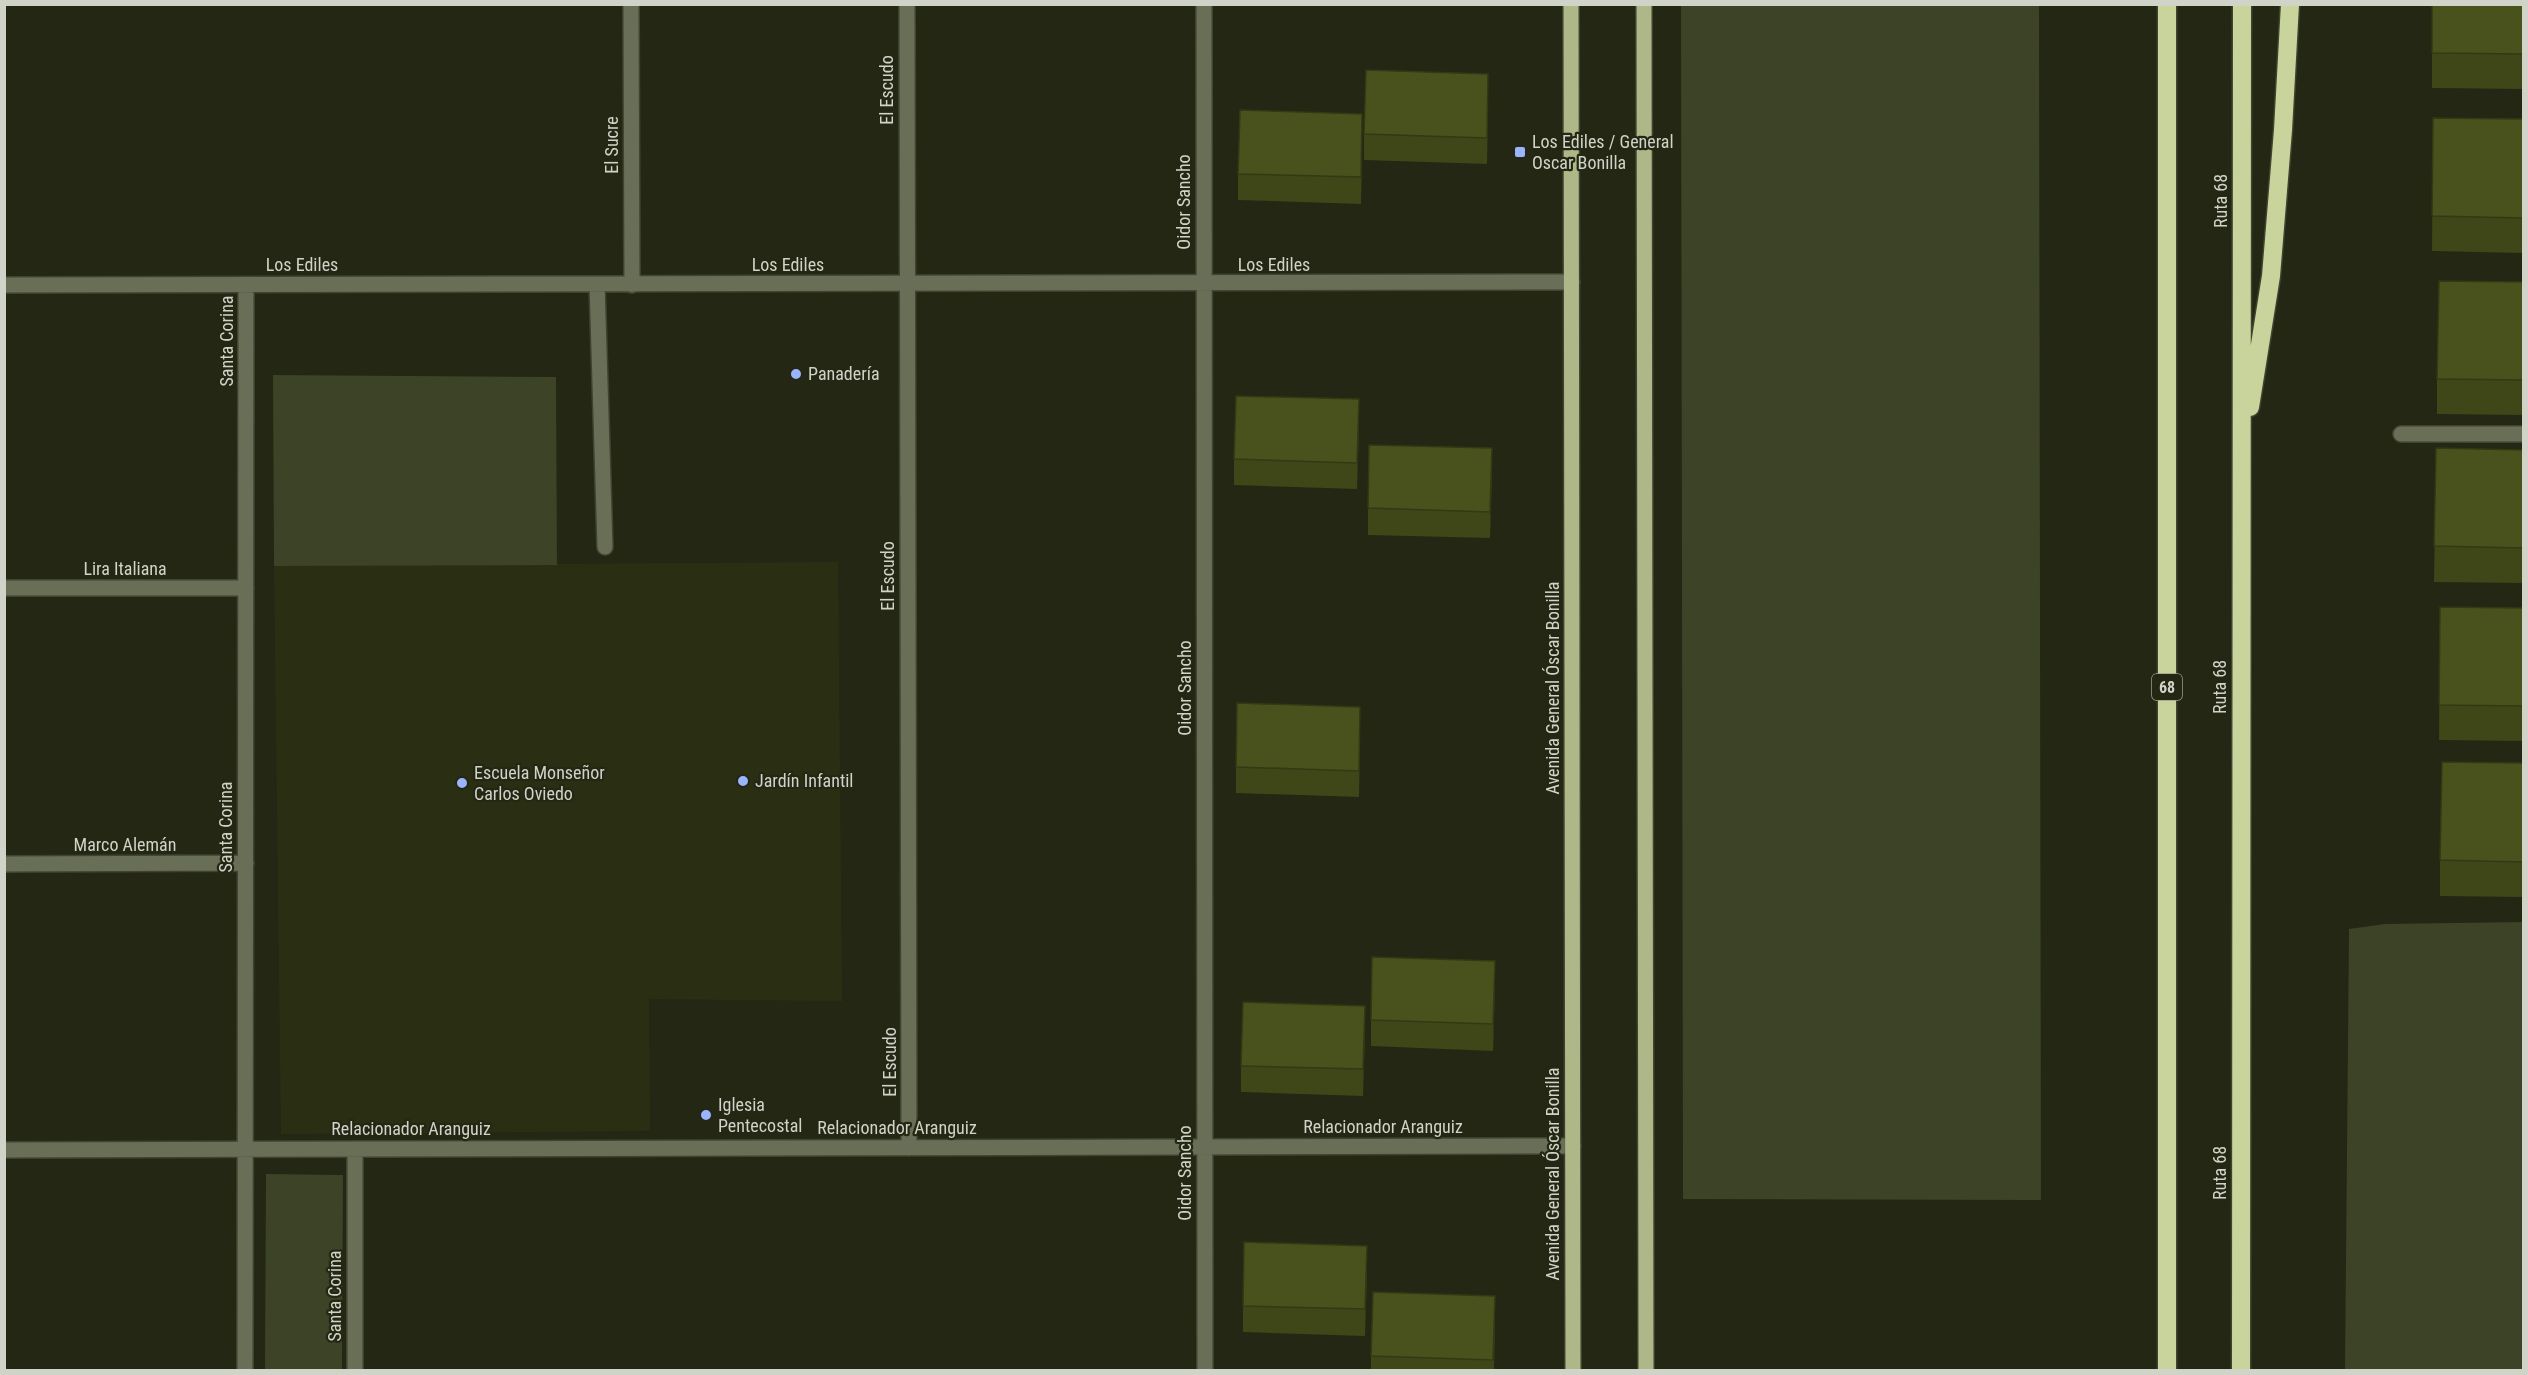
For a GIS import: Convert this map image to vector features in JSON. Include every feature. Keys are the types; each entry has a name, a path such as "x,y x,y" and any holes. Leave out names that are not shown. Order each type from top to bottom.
{"highway":[{"name":"68","path":"2167,4 2167,1371"},
{"name":"Ruta 68","path":"2241,1371 2242,4"},
{"path":"2241,462 2271,276 2290,4"}],"main road":[{"name":"Avenida General Óscar Bonilla","path":"1571,4 1573,1371"},
{"path":"1644,4 1646,1371"}],"street":[{"name":"El Sucre","path":"631,4 632,285"},
{"name":"El Escudo","path":"907,4 909,1148"},
{"name":"Oidor Sancho","path":"1204,4 1204,1371"},
{"name":"Los Ediles","path":"4,285 1204,285 1572,282"},
{"path":"597,284 605,547"},
{"name":"Santa Corina","path":"244,1371 246,285"},
{"path":"2401,434 2523,434"},
{"name":"Lira Italiana","path":"4,588 246,588"},
{"name":"Marco Alemán","path":"4,864 246,863"},
{"name":"Relacionador Aranguiz","path":"4,1150 1573,1146"},
{"name":"Santa Corina","path":"355,1149 355,1371"}],"shaded area":[{"path":"1681,5 2039,5 2041,1200 1683,1199"},
{"path":"273,375 556,377 557,565 274,566"},
{"name":"Escuela Monseñor Carlos Oviedo","path":"838,562 842,1001 649,999 650,1131 281,1134 274,566"},
{"path":"2523,922 2523,1370 2345,1370 2349,929 2385,924"},
{"path":"266,1174 343,1175 342,1370 265,1370"}],"building":[{"path":"2432,4 2523,4 2523,54 2432,53"},
{"path":"1366,70 1488,74 1487,138 1364,134"},
{"path":"1240,110 1362,114 1361,177 1238,174"},
{"path":"2433,118 2523,119 2523,218 2432,216"},
{"path":"2439,281 2523,282 2523,380 2437,379"},
{"path":"1236,396 1359,399 1357,463 1234,459"},
{"path":"1369,445 1492,448 1490,512 1368,508"},
{"path":"2436,448 2523,450 2523,548 2434,546"},
{"path":"2440,607 2523,608 2523,706 2439,705"},
{"path":"1237,703 1360,707 1359,771 1236,767"},
{"path":"2442,762 2523,763 2523,862 2440,860"},
{"path":"1372,957 1495,961 1493,1024 1371,1020"},
{"path":"1243,1002 1365,1006 1363,1069 1241,1066"},
{"path":"1244,1242 1367,1246 1365,1309 1243,1306"},
{"path":"1373,1292 1495,1296 1493,1360 1371,1356"}],"place":[{"name":"Los Ediles / General Oscar Bonilla","path":"1520,152"},
{"name":"Panadería","path":"796,374"},
{"name":"Jardín Infantil","path":"743,781"},
{"name":"Escuela Monseñor Carlos Oviedo","path":"462,783"},
{"name":"Iglesia Pentecostal","path":"706,1115"}]}
